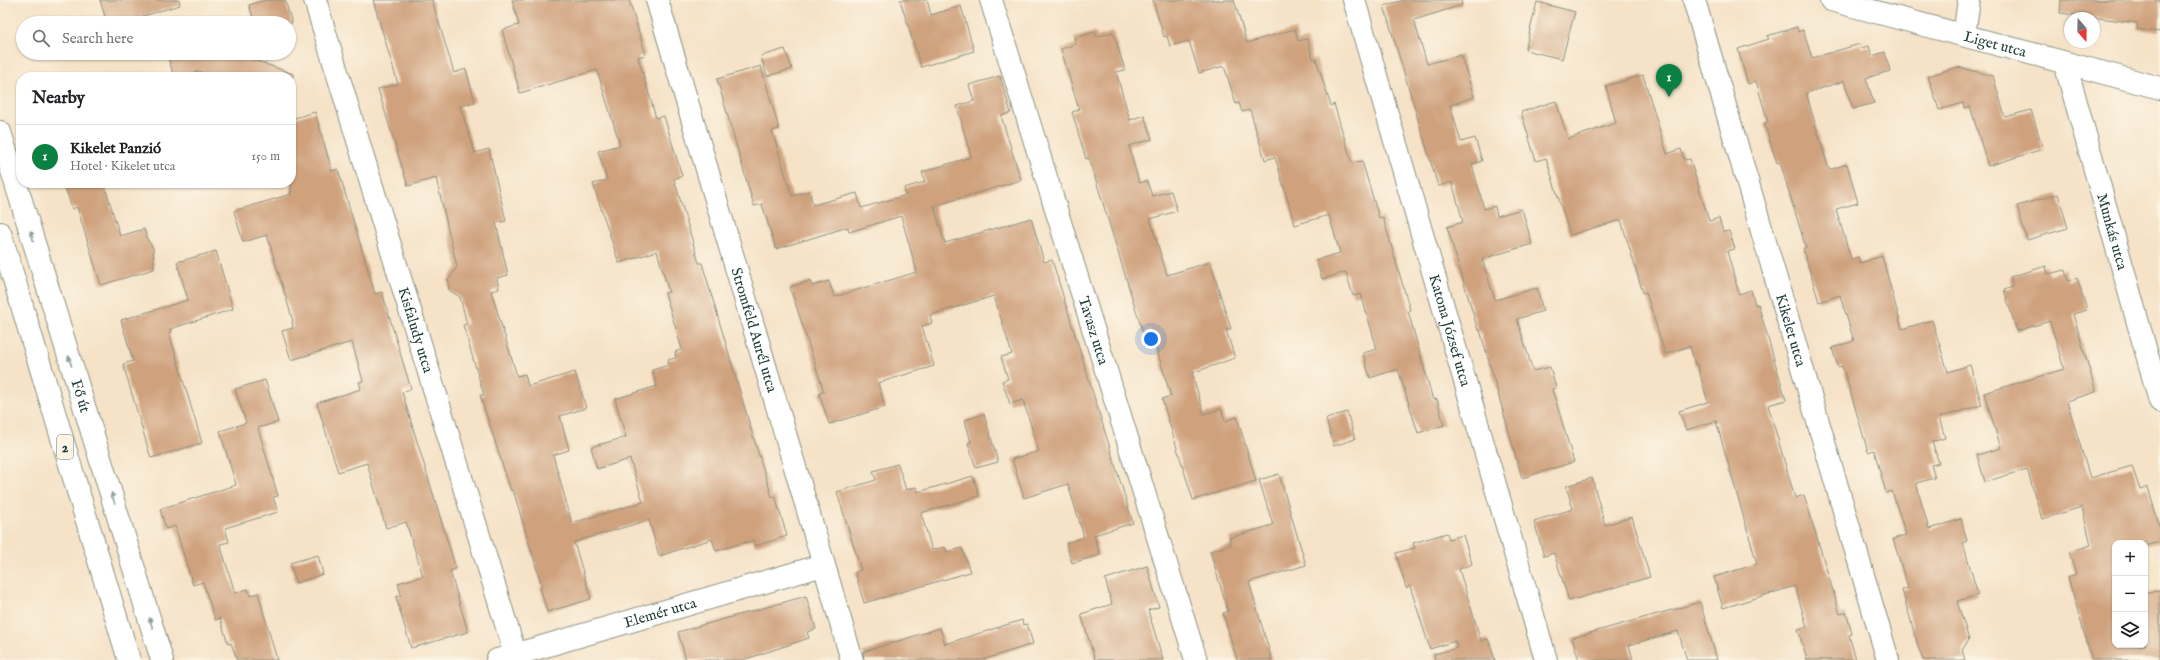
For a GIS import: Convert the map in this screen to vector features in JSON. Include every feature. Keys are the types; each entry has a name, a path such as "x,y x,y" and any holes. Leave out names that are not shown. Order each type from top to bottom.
{"street":[{"name":"Kisfaludy utca","path":"315,0 510,658"},
{"name":"Stromfeld Aurél utca","path":"657,0 822,565 852,660"},
{"name":"Tavasz utca","path":"991,0 1196,660"},
{"name":"Katona József utca","path":"1354,0 1546,660"},
{"name":"Kikelet utca","path":"1694,0 1888,660"},
{"name":"Liget utca","path":"1831,0 2160,88"},
{"path":"1964,35 1969,0"},
{"name":"Munkás utca","path":"2065,63 2160,401"},
{"name":"Fő út","path":"0,132 16,184"},
{"name":"Fő út","path":"17,188 162,660"},
{"name":"Fő út","path":"0,233 129,660"},
{"name":"Elemér utca","path":"510,658 822,565"}],"building":[{"path":"100,0 179,0 180,5 143,16 105,16"},
{"path":"265,0 285,0 290,16 253,16 249,5"},
{"path":"373,0 432,0 454,73 466,69 475,102 460,106 475,153 489,149 506,221 496,223 508,275 497,278 499,289 491,291 517,376 525,374 528,386 575,372 586,408 560,416 569,450 553,455 572,523 643,502 630,459 597,469 591,447 626,437 615,399 657,386 652,370 669,365 668,360 676,358 675,352 682,349 665,293 669,292 657,251 619,263 593,184 607,180 598,151 620,145 597,70 520,93 502,30 519,25 512,0 629,0 646,55 638,57 656,118 664,116 682,176 674,179 699,263 702,263 772,497 775,496 787,536 755,546 753,540 716,551 712,539 659,556 649,520 574,542 591,599 547,612 540,587 542,586 513,490 511,491 480,395 484,395 463,325 467,324 460,297 449,290 448,280 457,267 436,178 408,186 378,89 398,84"},
{"path":"900,0 927,0 931,15 961,6 974,51 921,67"},
{"path":"1153,0 1234,0 1247,43 1295,29 1298,41 1307,39 1313,59 1316,59 1331,106 1334,104 1352,163 1362,161 1379,218 1383,217 1410,310 1408,311 1433,400 1437,399 1444,425 1418,433 1398,369 1370,378 1363,353 1377,349 1361,294 1353,296 1346,272 1322,279 1316,260 1340,253 1329,215 1295,225 1275,157 1265,160 1250,110 1242,112 1239,103 1236,104 1224,66 1199,73 1189,41 1170,46 1167,36 1164,37"},
{"path":"1404,0 1461,0 1462,5 1414,20 1427,64 1461,55 1474,97 1450,105 1461,142 1475,138 1482,161 1472,164 1484,209 1495,206 1497,216 1522,209 1532,244 1482,259 1495,300 1537,288 1543,311 1517,319 1533,371 1550,367 1556,388 1552,389 1574,462 1522,478 1480,330 1478,330 1447,227 1463,222 1452,182 1438,186 1384,6"},
{"path":"2061,0 2160,0 2160,32 2137,29 2138,23 2100,18 2100,12 2060,13"},
{"path":"1537,2 1575,12 1562,59 1525,50"},
{"path":"1797,27 1798,32 1803,30 1812,58 1860,44 1861,48 1869,46 1872,56 1885,52 1890,71 1866,78 1874,103 1853,109 1844,81 1806,93 1829,170 1847,164 1858,203 1836,209 1851,259 1858,257 1860,263 1882,256 1902,329 1932,320 1948,372 1970,365 1982,405 1939,417 1945,438 1932,442 1939,463 1931,465 1935,478 1916,483 1929,529 1961,519 1967,541 1963,543 1978,595 1957,601 1969,640 1962,650 1965,660 1923,660 1902,590 1908,588 1893,539 1906,535 1892,491 1886,493 1874,450 1868,452 1847,380 1842,366 1838,367 1832,348 1854,341 1840,295 1819,302 1803,248 1806,248 1780,162 1777,163 1764,123 1768,122 1756,81 1748,84 1738,49 1769,39 1767,36"},
{"path":"1095,32 1097,37 1113,32 1125,70 1116,72 1130,120 1144,115 1152,139 1129,146 1139,183 1147,181 1152,196 1171,191 1177,211 1150,219 1167,275 1210,262 1231,329 1226,330 1235,358 1192,373 1204,414 1221,409 1225,421 1237,417 1256,481 1193,500 1162,399 1171,396 1151,331 1143,333 1089,158 1086,159 1072,112 1079,110 1061,49 1076,44 1074,38"},
{"path":"785,49 792,69 767,76 761,56"},
{"path":"169,60 254,60 288,72 201,71 173,72"},
{"path":"761,66 779,129 772,131 792,196 809,191 813,205 857,193 861,208 906,195 904,188 925,182 922,172 971,157 957,106 974,101 969,85 1000,76 1011,113 1001,116 1021,180 934,206 945,243 1031,218 1044,262 1052,260 1133,523 1094,535 1100,555 1072,563 1066,543 1084,537 1068,484 1024,498 1012,459 1039,451 1023,400 1010,404 1002,381 1008,379 1001,357 1012,354 994,296 930,315 932,323 922,326 934,366 878,383 885,407 829,424 819,393 824,392 790,287 810,281 812,286 829,281 834,297 917,272 901,216 849,232 848,227 776,249 762,204 754,206 717,79"},
{"path":"1958,67 1993,76 2005,117 2031,110 2043,149 1988,166 1970,106 1964,108 1963,103 1939,110 1928,76"},
{"path":"1643,75 1667,154 1681,149 1684,160 1690,159 1709,221 1719,218 1723,232 1729,231 1735,249 1727,251 1739,294 1751,290 1755,305 1758,304 1786,400 1768,405 1795,498 1804,495 1840,614 1846,612 1852,634 1849,635 1856,660 1807,660 1798,629 1807,627 1795,586 1723,608 1714,577 1757,564 1716,421 1686,430 1679,411 1708,402 1690,346 1665,354 1646,292 1643,293 1621,220 1570,235 1546,158 1536,161 1521,112 1556,101 1568,139 1616,123 1606,86"},
{"path":"315,112 332,171 338,169 375,294 382,292 411,389 402,392 456,569 450,571 468,632 411,648 396,597 401,595 398,583 423,576 406,522 386,528 367,463 338,472 317,403 361,389 359,382 363,381 352,342 291,360 282,331 293,328 293,321 267,235 243,242 234,211 291,194 291,188 296,188 296,118"},
{"path":"66,188 106,188 120,236 144,229 147,239 153,248 154,269 101,285 77,207 72,209"},
{"path":"2058,194 2068,228 2027,240 2017,206"},
{"path":"216,251 233,309 170,329 171,333 169,333 202,443 151,458 123,364 133,361 121,320 188,300 177,262"},
{"path":"2046,266 2048,274 2065,270 2068,281 2077,278 2087,310 2073,314 2096,392 2067,401 2090,478 2132,466 2140,490 2148,487 2160,529 2160,542 2148,545 2148,540 2112,540 2112,648 2148,648 2148,593 2160,590 2160,660 2092,660 2068,577 2076,574 2069,552 2091,545 2082,507 2042,519 2027,469 1985,482 1977,455 2001,448 1984,393 2064,369 2050,321 2017,331 2004,290 2013,287 2010,277"},
{"path":"265,380 278,422 258,428 278,496 273,497 278,512 225,528 229,542 220,544 235,593 248,589 250,596 258,593 277,660 237,660 231,643 228,644 220,618 215,620 203,582 193,585 175,526 166,529 160,509 236,485 220,431 246,423 235,389"},
{"path":"1347,412 1355,439 1334,446 1326,419"},
{"path":"984,414 998,462 976,468 968,443 971,442 965,420"},
{"path":"898,464 906,490 916,487 918,492 973,476 979,496 921,513 932,550 945,547 947,552 962,548 970,572 864,603 855,572 861,570 837,492 876,480 873,471"},
{"path":"1279,474 1306,565 1249,582 1272,660 1237,660 1223,613 1228,612 1210,551 1231,545 1229,538 1273,525 1259,480"},
{"path":"1592,478 1605,525 1632,517 1650,577 1569,601 1554,553 1544,556 1534,521 1573,509 1566,486"},
{"path":"1447,533 1449,539 1463,535 1472,564 1459,569 1481,641 1488,639 1495,660 1435,660 1434,654 1457,648 1455,641 1430,649 1410,586 1406,588 1396,553 1415,548 1413,543"},
{"path":"318,555 323,574 296,583 290,563"},
{"path":"1147,566 1159,607 1148,610 1163,660 1095,660 1081,614 1112,604 1105,579"},
{"path":"806,596 816,629 807,632 809,638 743,660 686,660 678,632"},
{"path":"1700,602 1717,660 1687,660 1678,631 1629,645 1633,660 1579,660 1572,638"},
{"path":"1022,620 1023,625 1027,624 1033,644 982,660 864,660 863,652 940,628 945,644"}],"place":[{"name":"Kikelet Panzió","path":"1669,97"}]}
